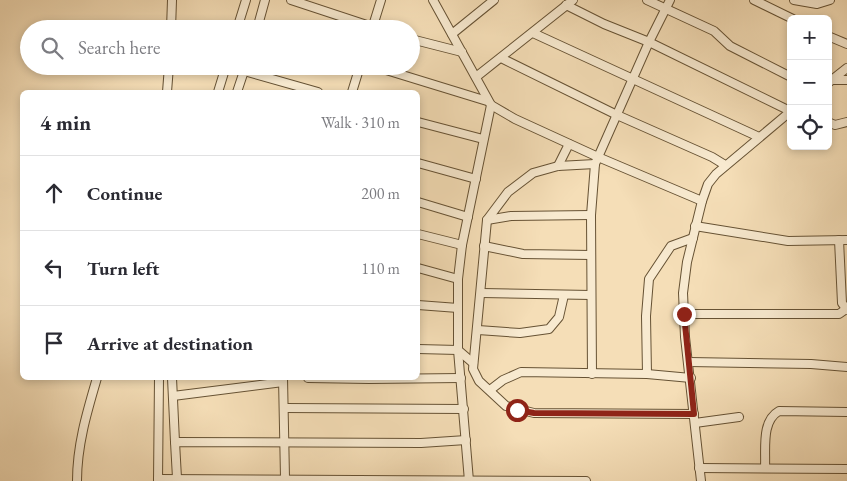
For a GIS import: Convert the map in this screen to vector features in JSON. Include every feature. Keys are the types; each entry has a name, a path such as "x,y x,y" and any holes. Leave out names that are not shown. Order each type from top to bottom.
{"street":[{"path":"171,20 172,0"},
{"path":"240,20 246,0"},
{"path":"259,20 265,0"},
{"path":"291,0 350,20"},
{"path":"376,20 381,0"},
{"path":"433,0 489,103 462,245 458,279 458,350 469,481"},
{"path":"452,34 494,0"},
{"path":"647,0 714,31 730,46 787,75"},
{"path":"592,374 591,215 596,161 649,42 670,0"},
{"path":"754,0 787,16"},
{"path":"794,0 817,4 830,0"},
{"path":"476,77 570,3 604,24 649,42 787,110"},
{"path":"532,33 759,137"},
{"path":"832,38 847,44"},
{"path":"420,41 462,52"},
{"path":"501,58 617,115 712,157 725,165"},
{"path":"832,80 847,68"},
{"path":"167,90 168,75"},
{"path":"219,90 223,75"},
{"path":"238,90 243,75"},
{"path":"264,75 312,90"},
{"path":"353,90 357,75"},
{"path":"401,75 489,103 515,120 569,144 596,161 702,200"},
{"path":"832,82 847,80"},
{"path":"701,481 684,314 684,279 693,238 708,184 725,165 787,114"},
{"path":"832,124 835,125 847,122"},
{"path":"420,123 483,139"},
{"path":"558,166 569,144"},
{"path":"596,161 558,166 534,173 519,181 508,192 488,220 484,246 482,293 473,363 479,381 506,406 534,413 694,414"},
{"path":"420,164 476,179"},
{"path":"420,203 468,217"},
{"path":"488,220 511,216 591,215"},
{"path":"684,314 839,314 846,309 842,303 844,273 843,240 788,241 696,226"},
{"path":"420,234 462,245"},
{"path":"647,374 646,316 649,279 672,246 693,238"},
{"path":"484,246 523,254 591,255"},
{"path":"420,269 458,279"},
{"path":"482,293 591,295"},
{"path":"478,330 520,334 549,329 559,317 564,295"},
{"path":"420,304 458,308"},
{"path":"420,349 458,350 473,363"},
{"path":"689,362 811,364 847,367"},
{"path":"460,364 473,363"},
{"path":"490,390 503,380 521,372 647,374 691,378"},
{"path":"420,379 461,378"},
{"path":"77,481 77,461 82,431 96,380"},
{"path":"159,380 158,480 177,478 285,478 586,481"},
{"path":"172,380 177,478"},
{"path":"173,396 283,380 285,478"},
{"path":"284,408 464,409"},
{"path":"765,468 768,423 771,416 779,411 847,412"},
{"path":"695,423 739,417"},
{"path":"175,442 395,443 466,440"},
{"path":"700,468 847,470"}],"route":[{"path":"517,410 534,413 694,414 684,314"}]}
